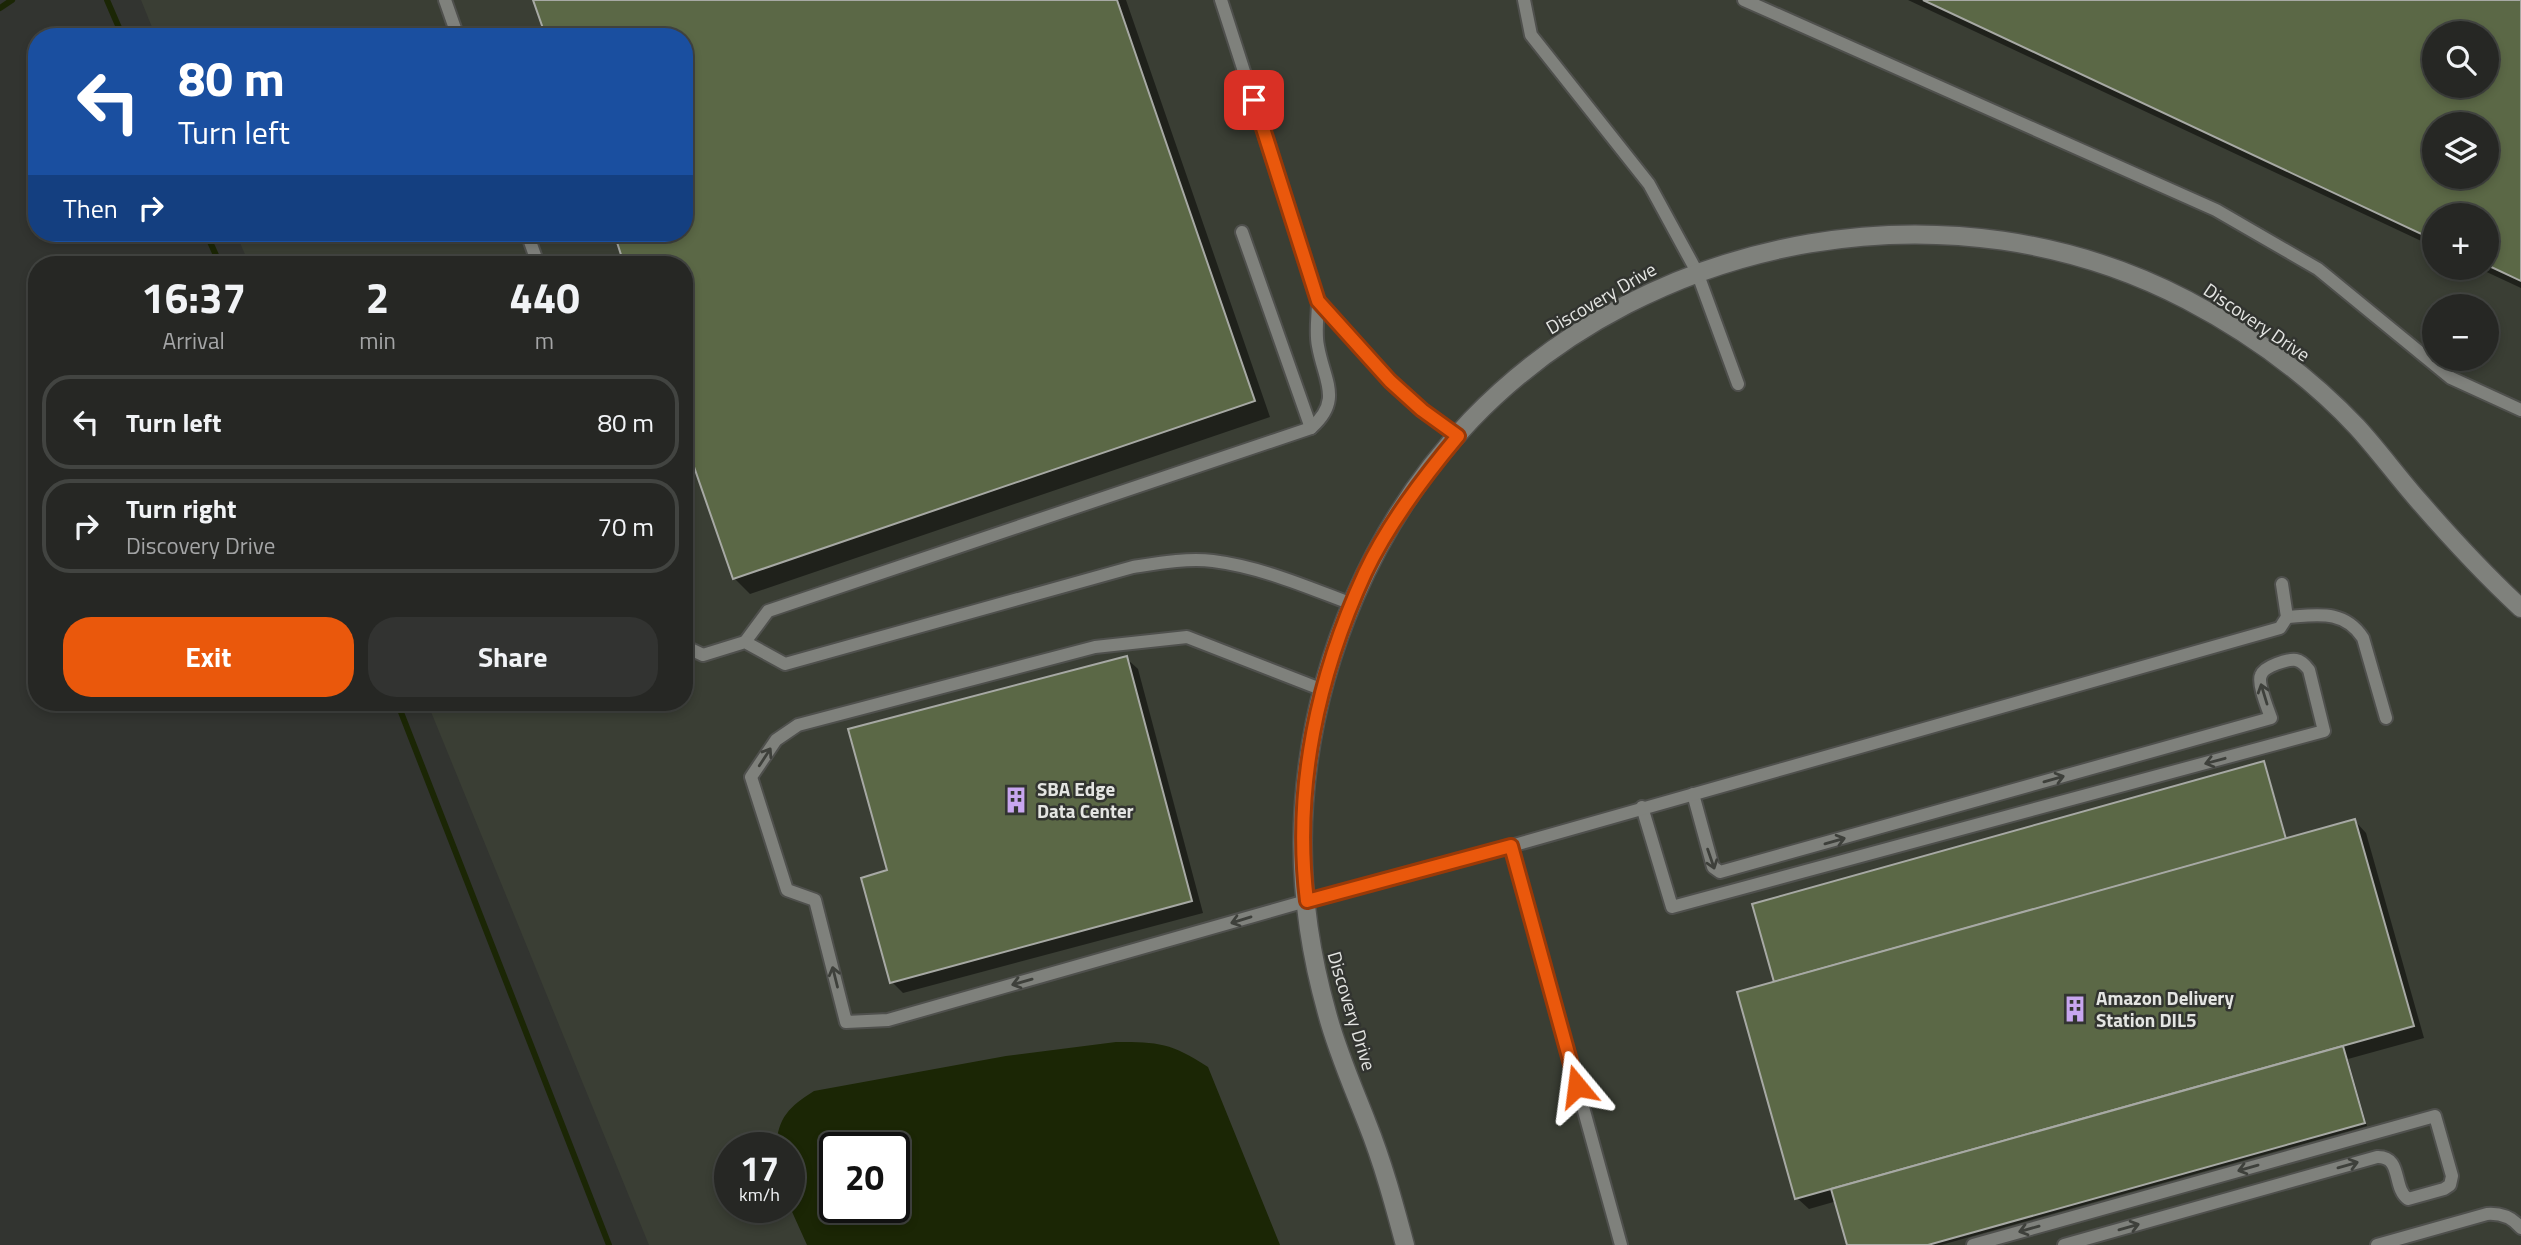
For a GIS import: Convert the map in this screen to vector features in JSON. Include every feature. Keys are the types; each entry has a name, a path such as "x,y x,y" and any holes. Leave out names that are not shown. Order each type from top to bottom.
{"street":[{"name":"Discovery Drive","path":"1405,1245 1370,1129 1327,1016 1311,949 1303,809 1308,761 1322,690 1366,572 1424,477 1471,421 1490,403 1562,343 1596,321 1665,285 1697,272 1777,249 1835,240 1937,234 2040,247 2092,261 2184,298 2234,326 2316,387 2358,428 2471,561 2521,608"}],"lane":[{"path":"445,0 455,28"},
{"path":"693,650 703,655 745,642 768,611 1311,428 1322,418 1330,393 1317,344 1318,301 1221,0"},
{"path":"1524,0 1531,35 1649,184 1697,272 1738,384"},
{"path":"1744,0 2216,210 2318,269 2451,377 2521,410"},
{"path":"1242,232 1311,428"},
{"path":"1318,301 1390,381 1422,410 1458,436"},
{"path":"745,642 785,664 1133,567 1177,561 1212,561 1248,568 1352,604"},
{"path":"1322,690 1188,637 1095,647 798,725 776,740 751,777 787,890 815,900 846,1022 888,1020 2280,628 2287,617 2282,584"},
{"path":"2287,617 2331,614 2346,621 2359,632 2386,718"},
{"path":"1642,807 1672,907 2324,731 2309,670 2294,659 2268,667 2261,674 2260,680 2271,718 1720,872 1713,867 1693,794"},
{"path":"1511,846 1621,1245"},
{"path":"1973,1245 2435,1116 2452,1176 2449,1185 2444,1189 2408,1199 2402,1194 2393,1164 2384,1157 2378,1157 2064,1245"},
{"path":"2377,1245 2493,1214 2511,1218 2521,1228"}],"shaded area":[{"path":"141,0 2521,0 2521,1245 649,1245 431,711 693,711 693,256 246,256 240,242 693,242 693,28 152,28"},
{"path":"1116,1042 1143,1043 1174,1049 1208,1067 1280,1245 807,1245 797,1223 805,1223 805,1132 778,1132 786,1114 814,1091 1006,1056"}],"building":[{"path":"533,0 1117,0 1255,401 733,579 693,464 693,256 621,256 617,242 693,242 693,28 543,28"},
{"path":"1923,0 2521,0 2521,281 2499,271 2499,203 2422,203 2422,234"},
{"name":"SBA Edge Data Center","path":"1127,656 1192,901 890,983 861,878 887,870 848,729"},
{"path":"2264,761 2286,839 1774,982 1752,904"},
{"name":"Amazon Delivery Station DIL5","path":"2355,819 2414,1026 1795,1199 1737,992"},
{"path":"2343,1046 2365,1123 1928,1245 1847,1245 1831,1189"}],"waterway":[{"path":"0,8 12,0"},
{"path":"107,0 119,28"},
{"path":"210,242 216,256"},
{"path":"401,711 609,1245"}],"place":[{"name":"SBA Edge Data Center","path":"1016,800"},
{"name":"Amazon Delivery Station DIL5","path":"2075,1009"}],"route":[{"path":"1254,100 1318,301 1390,381 1422,410 1458,436 1424,477 1366,572 1344,624 1325,680 1308,761 1303,809 1303,859 1307,901 1511,846 1577,1086"}]}
